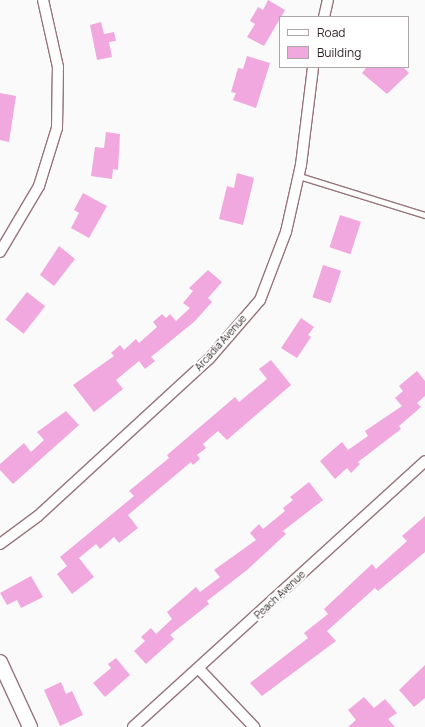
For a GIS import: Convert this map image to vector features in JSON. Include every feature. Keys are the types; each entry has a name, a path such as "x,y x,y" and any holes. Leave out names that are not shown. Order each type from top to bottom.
{"street":[{"path":"0,252 39,186 57,128 58,66 43,0"},
{"path":"324,16 328,0"},
{"name":"Arcadia Avenue","path":"0,544 38,516 209,359 260,300 286,232 299,176 313,68"},
{"name":"Peach Avenue","path":"133,727 200,670 425,461"},
{"path":"0,662 30,727"},
{"path":"200,670 254,727"}],"lane":[{"path":"299,176 425,215"}],"building":[{"path":"268,0 285,10 282,16 279,16 279,20 264,46 247,37 255,24 250,21 258,7 263,10"},
{"path":"101,22 104,34 114,32 116,41 109,42 112,57 97,60 90,25"},
{"path":"247,56 270,63 256,108 233,100 236,93 231,92 238,68 243,69"},
{"path":"366,68 404,68 409,73 387,94 362,73"},
{"path":"0,93 16,96 9,142 0,140"},
{"path":"106,132 120,134 118,170 113,169 112,179 91,176 95,147 104,148"},
{"path":"237,173 254,178 243,225 219,219 227,186 234,188"},
{"path":"83,193 107,206 89,238 71,228 79,213 74,210"},
{"path":"340,215 361,222 350,254 329,247"},
{"path":"59,246 75,259 54,286 40,275"},
{"path":"323,265 341,271 331,303 312,297"},
{"path":"208,270 222,282 208,298 212,302 195,321 151,357 155,361 145,369 139,361 116,380 123,389 94,412 73,385 114,356 111,353 120,345 124,350 136,339 139,343 157,327 153,322 162,314 166,318 170,314 176,321 190,308 183,303 193,291 189,288"},
{"path":"27,292 45,306 24,334 5,320"},
{"path":"301,318 314,327 308,335 311,337 297,358 281,348"},
{"path":"271,360 291,385 227,440 218,431 203,444 206,448 197,455 200,459 193,465 191,462 128,515 138,528 119,543 114,537 100,549 96,544 79,558 94,577 72,594 57,574 67,566 60,557 134,496 129,491 169,458 167,455 235,397 239,402 267,379 259,369"},
{"path":"417,371 425,381 425,396 417,403 421,407 399,426 401,429 358,462 360,464 351,473 347,468 335,479 320,461 342,442 348,450 368,436 365,431 402,406 395,398 403,391 399,386"},
{"path":"66,411 79,425 13,484 0,470 0,464 24,443 31,452 44,440 37,432"},
{"path":"309,482 323,500 283,531 286,534 247,570 207,601 209,604 170,635 174,639 146,664 134,651 145,641 141,637 151,628 156,634 172,619 167,612 196,587 200,592 220,577 214,570 256,540 250,533 259,524 263,529 285,511 283,508 293,500 290,497"},
{"path":"425,516 425,552 378,591 375,588 327,631 336,641 262,696 250,683 308,638 304,633 328,614 324,609 372,564 376,569 407,541 402,536"},
{"path":"31,576 43,597 21,608 17,600 7,605 0,593"},
{"path":"116,658 130,675 105,697 93,683 111,668 108,664"},
{"path":"425,665 425,698 414,707 399,690"},
{"path":"61,682 66,694 72,691 83,715 60,726 44,690"},
{"path":"364,697 374,708 385,699 397,713 388,719 395,727 348,727 356,720 348,710"}]}
